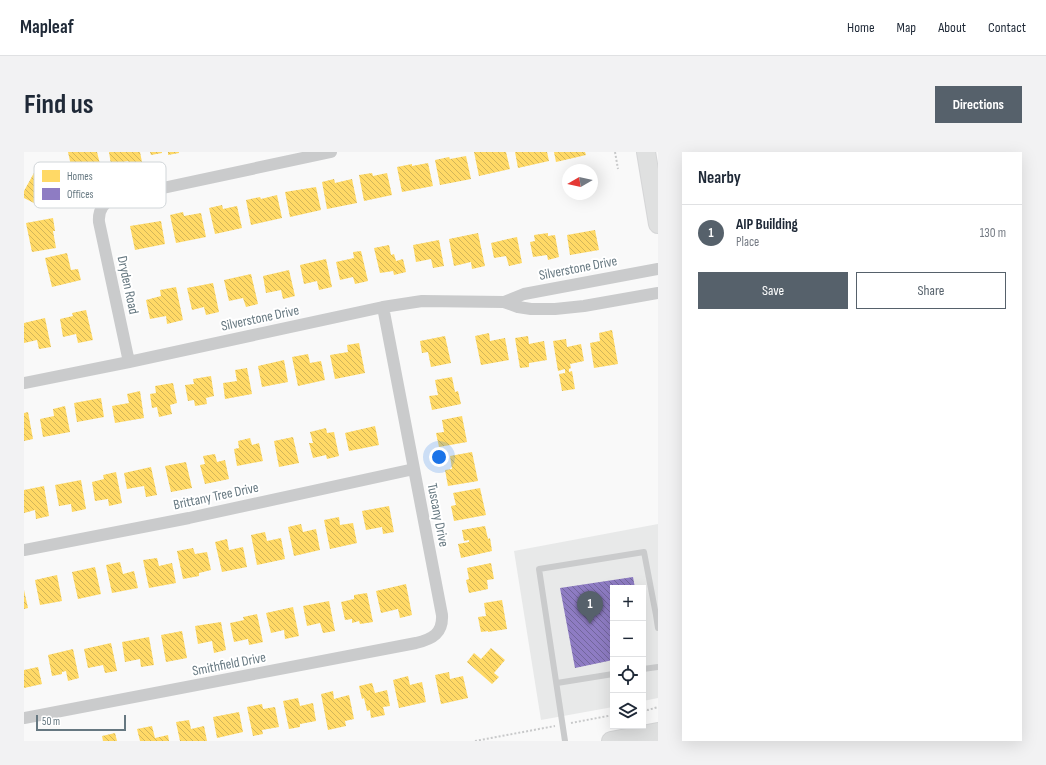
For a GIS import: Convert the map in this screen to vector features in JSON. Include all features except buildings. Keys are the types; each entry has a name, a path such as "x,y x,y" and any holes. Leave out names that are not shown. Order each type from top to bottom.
{"main road":[{"path":"646,152 658,224"},
{"path":"611,741 658,732"}],"street":[{"name":"Dryden Road","path":"166,187 331,152"},
{"name":"Dryden Road","path":"101,208 99,222 129,362"},
{"name":"Silverstone Drive","path":"504,302 524,294 658,268"},
{"name":"Silverstone Drive","path":"24,382 129,362 383,307 422,301 504,302 518,307 531,309 555,309 584,306 658,293"},
{"name":"Tuscany Drive","path":"383,307 442,614 442,623 438,633"},
{"name":"Brittany Tree Drive","path":"24,550 189,518 414,469"},
{"name":"Smithfield Drive","path":"24,718 416,643 430,639 438,633"}],"lane":[{"path":"566,741 538,569 644,552 657,615 658,628"},
{"path":"646,669 658,667"},
{"path":"556,683 610,674"}],"path":[{"path":"615,152 618,169"},
{"path":"646,710 658,707"},
{"path":"574,722 610,716"},
{"path":"475,741 553,727"}],"shaded area":[{"path":"658,524 658,698 646,700 646,585 610,585 610,708 541,720 514,551"}],"place":[{"name":"AIP Building","path":"590,624"}]}
